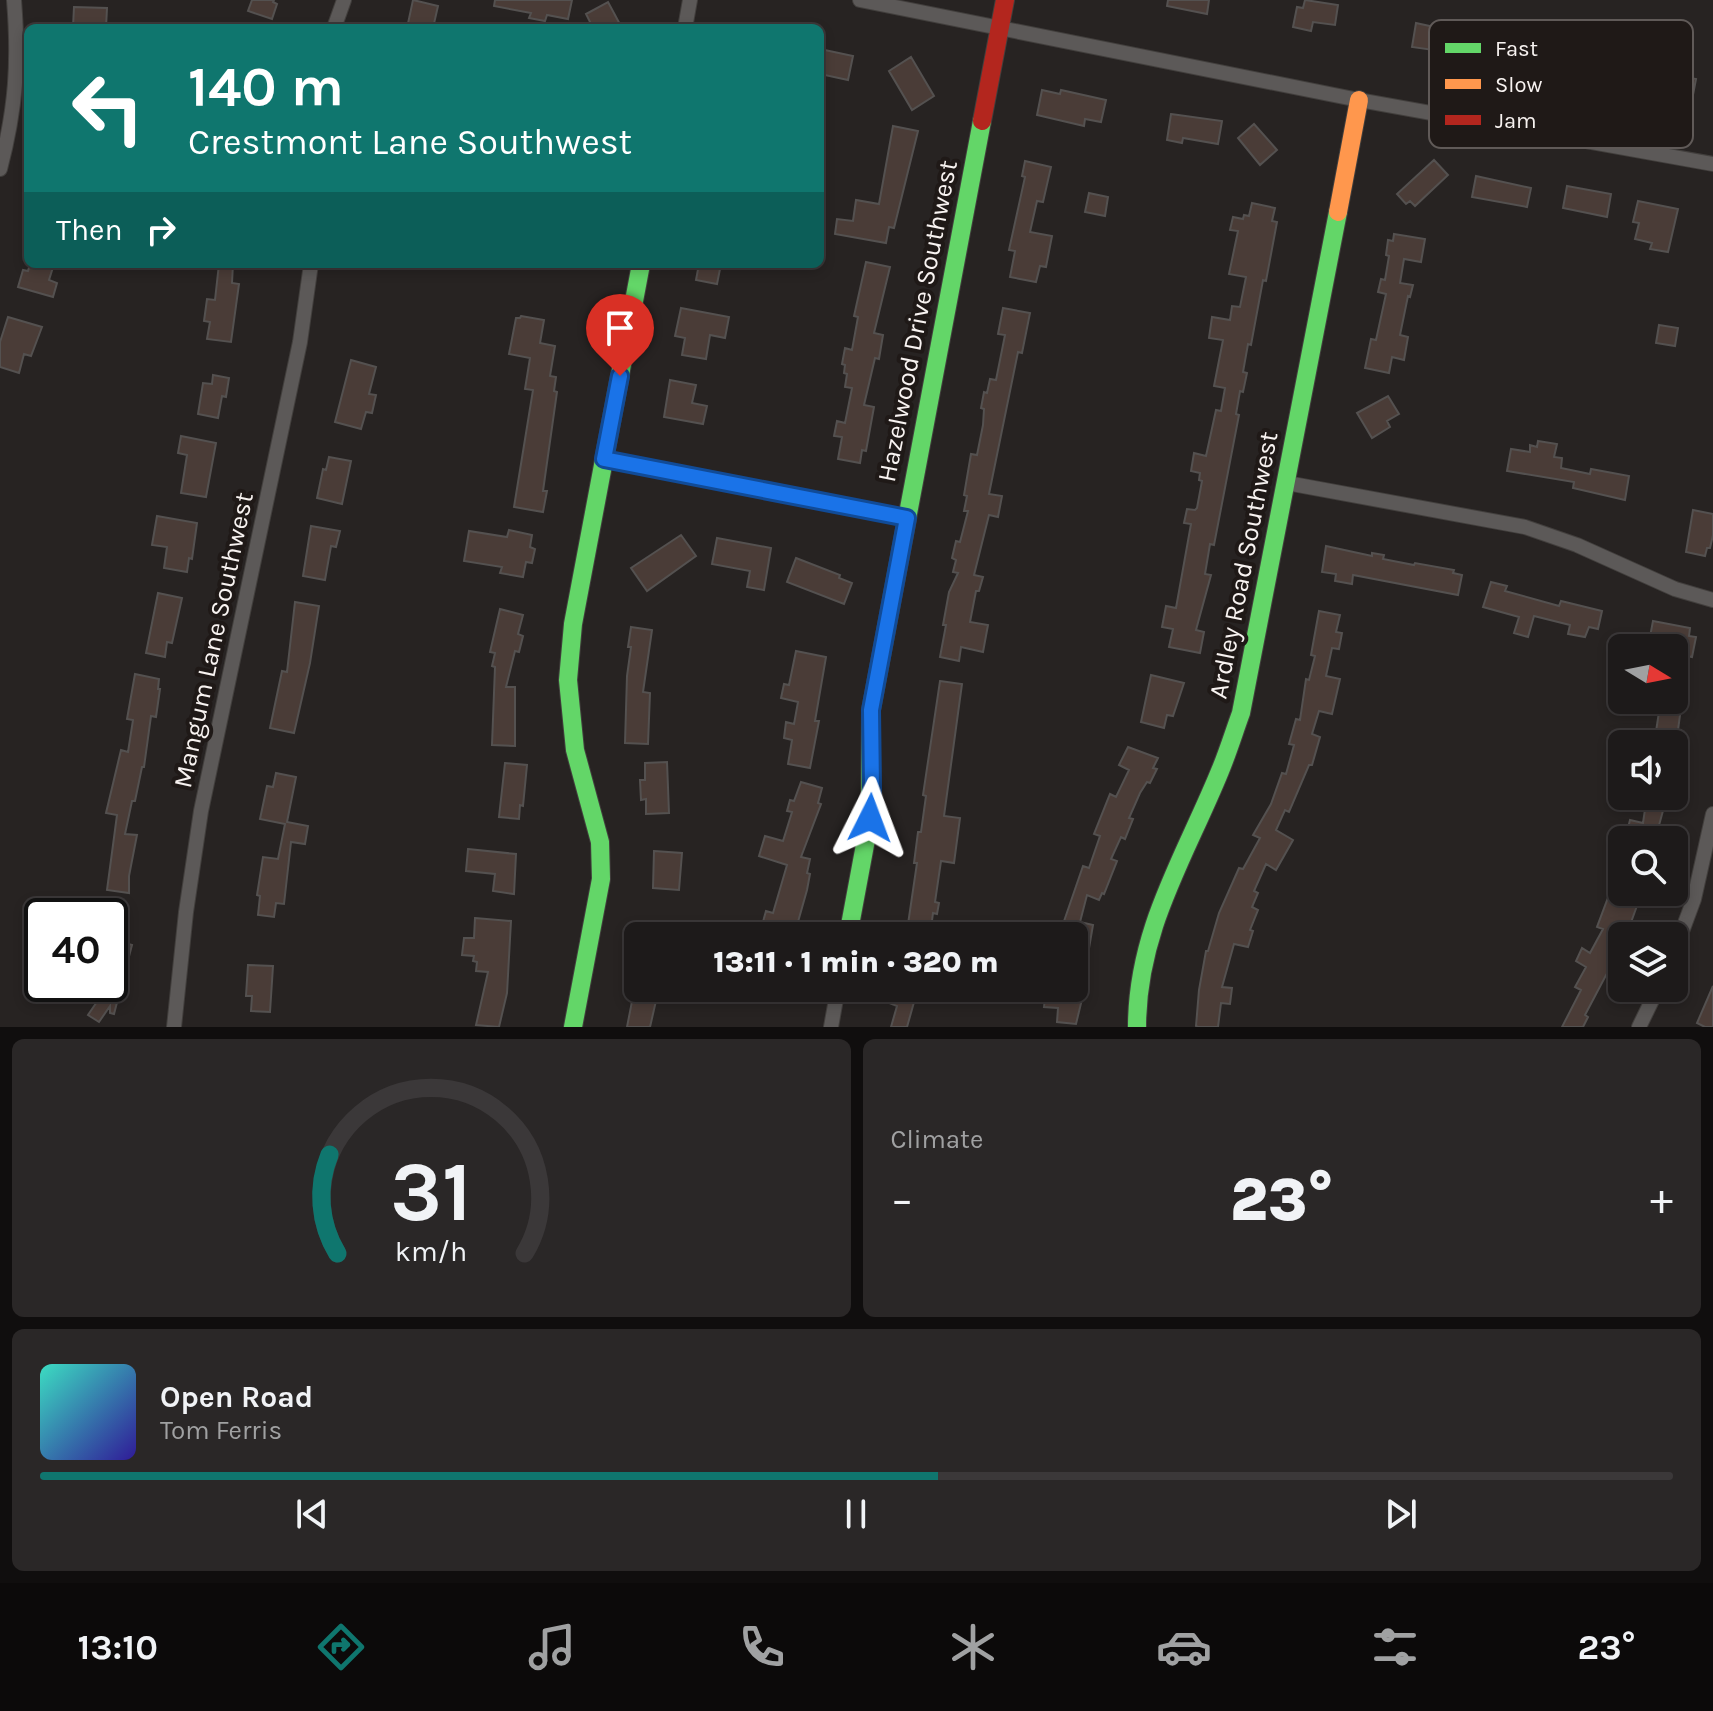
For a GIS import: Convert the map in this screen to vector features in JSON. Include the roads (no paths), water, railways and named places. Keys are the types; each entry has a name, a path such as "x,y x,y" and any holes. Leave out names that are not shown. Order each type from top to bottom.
{"street":[{"path":"0,169 12,121 18,51 14,0"},
{"path":"335,24 344,0"},
{"path":"686,24 690,0"},
{"path":"860,0 1429,113"},
{"name":"Hazelwood Drive Southwest","path":"851,922 870,818 871,710 1005,0"},
{"name":"Ardley Road Southwest","path":"1137,1027 1149,943 1164,892 1220,771 1241,713 1359,100"},
{"path":"1624,148 1713,164"},
{"name":"Mangum Lane Southwest","path":"174,1027 201,811 300,342 310,268"},
{"path":"573,1027 601,879 600,842 575,750 568,680 573,624 640,268"},
{"path":"604,459 907,518"},
{"path":"1287,483 1525,527 1577,545 1675,589 1713,600"},
{"path":"1685,922 1694,899 1713,814"},
{"path":"831,1027 835,1002"},
{"path":"1639,1027 1651,1002"}]}
